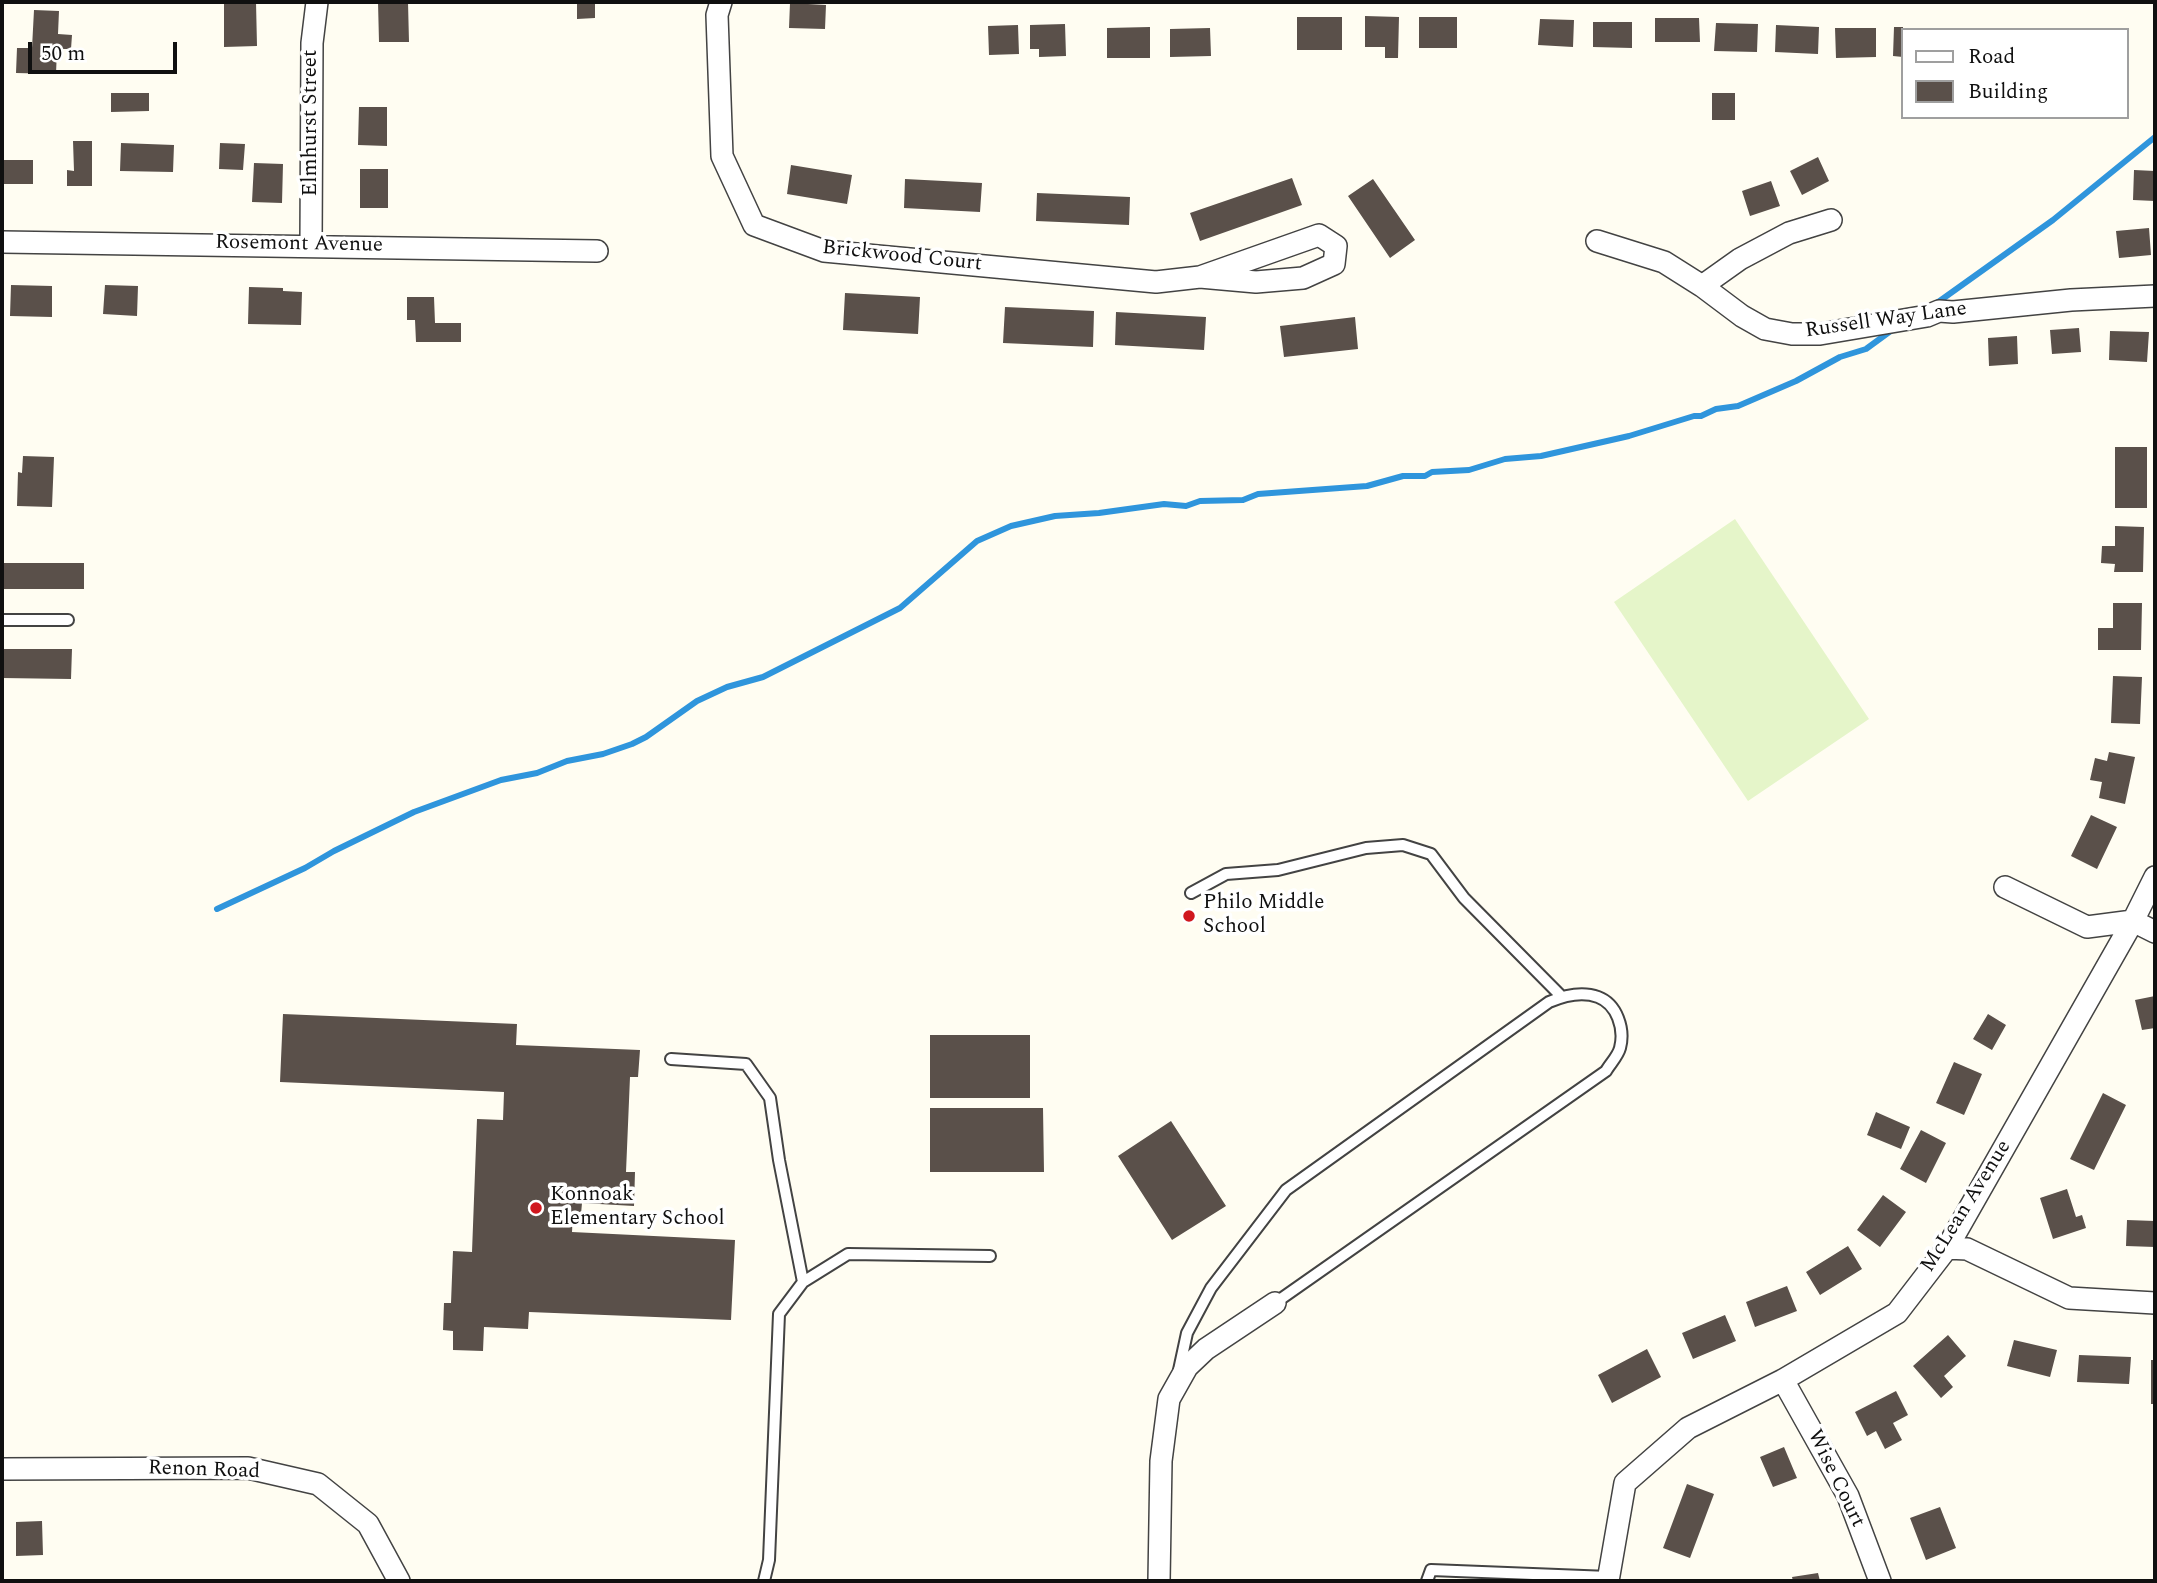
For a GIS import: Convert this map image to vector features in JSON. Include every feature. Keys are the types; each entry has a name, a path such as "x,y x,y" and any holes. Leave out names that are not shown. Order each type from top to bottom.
{"street":[{"name":"Elmhurst Street","path":"311,245 312,43 317,2"},
{"name":"Brickwood Court","path":"721,2 717,15 722,156 754,225 824,251 1156,282 1200,277 1256,282 1303,278 1334,264 1336,246 1319,235 1200,277"},
{"path":"1702,286 1740,259 1789,233 1831,220"},
{"name":"Russell Way Lane","path":"1597,241 1664,262 1765,329 1792,334 1819,334 1927,316 1939,311 2155,296"},
{"name":"Rosemont Avenue","path":"2,242 597,251"},
{"name":"McLean Avenue","path":"1609,1579 1625,1483 1688,1427 1783,1380 1897,1313 1947,1248 2133,921 2155,877"},
{"path":"2005,887 2087,927 2133,921 2155,932"},
{"path":"1947,1248 1967,1248 2069,1298 2155,1303"},
{"path":"1159,1581 1161,1461 1169,1399 1187,1367 1206,1349 1275,1303"},
{"name":"Wise Court","path":"1783,1380 1848,1496 1880,1581"},
{"name":"Renon Road","path":"2,1469 248,1468 318,1484 368,1524 399,1581"}],"lane":[{"path":"2,620 68,620"},
{"path":"1191,893 1226,874 1278,870 1366,848 1403,845 1431,854 1464,898 1562,997"},
{"path":"1177,1382 1187,1333 1211,1288 1286,1189 1538,1010 1562,997 1576,995 1599,997 1613,1009 1621,1022 1620,1049 1606,1071 1275,1303"},
{"path":"671,1059 746,1064 770,1098 803,1282"},
{"path":"764,1581 769,1560 779,1314 803,1282 848,1254 990,1256"},
{"path":"1427,1581 1431,1570 1609,1579"}],"green space":[{"path":"1735,519 1869,719 1748,801 1614,602"}],"building":[{"path":"224,2 256,2 257,46 224,47"},
{"path":"378,2 408,2 409,42 379,42"},
{"path":"577,2 595,2 595,18 577,19"},
{"path":"790,3 826,5 825,29 789,28"},
{"path":"34,10 59,11 58,34 72,35 71,49 57,49 56,74 16,73 17,48 32,48"},
{"path":"1365,16 1399,17 1398,58 1385,58 1385,47 1365,47"},
{"path":"1297,17 1342,17 1342,50 1297,50"},
{"path":"1419,17 1457,17 1457,48 1419,48"},
{"path":"1655,18 1699,18 1700,42 1655,42"},
{"path":"1540,19 1574,20 1573,47 1538,45"},
{"path":"1593,22 1632,22 1632,48 1593,47"},
{"path":"1716,23 1758,24 1757,52 1714,51"},
{"path":"1065,24 1066,56 1039,57 1039,49 1030,49 1030,25"},
{"path":"1018,25 1019,54 989,55 988,26"},
{"path":"1776,25 1819,27 1818,54 1775,52"},
{"path":"1150,27 1150,58 1107,58 1107,28"},
{"path":"1894,27 1903,27 1902,57 1893,56"},
{"path":"1210,28 1211,56 1170,57 1170,29"},
{"path":"1835,28 1876,28 1876,57 1836,58"},
{"path":"111,93 149,93 149,111 111,112"},
{"path":"1712,93 1735,93 1735,120 1712,120"},
{"path":"359,107 387,107 387,146 358,145"},
{"path":"73,141 92,141 92,186 67,186 67,170 74,171"},
{"path":"121,143 174,145 173,172 120,171"},
{"path":"220,143 245,144 243,170 219,169"},
{"path":"1818,157 1829,181 1802,195 1790,171"},
{"path":"3,160 33,160 33,184 4,184"},
{"path":"254,163 283,164 282,203 252,202"},
{"path":"791,165 852,175 847,204 787,194"},
{"path":"360,169 388,169 388,208 360,208"},
{"path":"2134,170 2155,171 2155,201 2133,200"},
{"path":"1292,178 1302,205 1200,241 1190,213"},
{"path":"905,179 982,183 980,212 904,208"},
{"path":"1373,179 1415,240 1390,258 1348,196"},
{"path":"1771,181 1780,206 1750,216 1742,191"},
{"path":"1037,193 1130,197 1129,225 1036,221"},
{"path":"2149,228 2151,255 2119,258 2116,231"},
{"path":"11,285 52,286 52,317 10,316"},
{"path":"105,285 138,286 137,316 103,314"},
{"path":"249,287 283,288 283,291 302,292 301,325 248,324"},
{"path":"845,293 920,297 918,334 843,330"},
{"path":"407,297 434,297 435,323 461,323 461,342 416,342 415,320 407,320"},
{"path":"1005,307 1094,311 1093,347 1003,343"},
{"path":"1116,312 1206,317 1204,350 1115,345"},
{"path":"1355,317 1358,349 1284,357 1280,326"},
{"path":"2079,328 2081,352 2052,354 2050,330"},
{"path":"2110,331 2149,332 2147,362 2109,360"},
{"path":"2017,336 2018,364 1989,366 1988,338"},
{"path":"2115,447 2147,447 2147,508 2115,508"},
{"path":"23,456 54,457 52,507 17,506 18,472 22,473"},
{"path":"2115,526 2144,527 2143,572 2114,572 2115,564 2101,563 2102,546 2115,546"},
{"path":"2,563 84,563 84,589 2,589"},
{"path":"2113,603 2142,603 2141,650 2098,650 2098,628 2113,628"},
{"path":"2,649 72,649 71,679 2,678"},
{"path":"2113,676 2142,677 2140,724 2111,723"},
{"path":"2109,752 2135,757 2125,804 2099,798 2102,782 2090,780 2095,758 2107,761"},
{"path":"2091,815 2117,827 2097,869 2071,856"},
{"path":"2155,996 2155,1028 2142,1030 2135,1000"},
{"path":"283,1014 517,1024 516,1045 640,1050 638,1077 630,1077 626,1172 635,1172 634,1206 582,1203 581,1214 573,1213 572,1232 735,1240 731,1320 529,1312 528,1329 484,1327 483,1351 453,1350 453,1331 443,1330 444,1303 451,1303 453,1251 472,1252 477,1119 503,1120 504,1092 280,1082"},
{"path":"1988,1014 2006,1025 1992,1050 1973,1039"},
{"path":"930,1035 1030,1035 1030,1098 930,1098"},
{"path":"1954,1062 1982,1074 1964,1115 1936,1103"},
{"path":"2103,1093 2126,1105 2094,1170 2070,1159"},
{"path":"930,1108 1043,1108 1044,1172 930,1172"},
{"path":"1876,1112 1910,1127 1901,1149 1867,1135"},
{"path":"1171,1121 1226,1206 1172,1240 1118,1156"},
{"path":"1921,1130 1946,1143 1926,1183 1900,1169"},
{"path":"2067,1189 2076,1217 2082,1215 2086,1228 2053,1239 2040,1198"},
{"path":"1883,1195 1906,1212 1880,1247 1857,1230"},
{"path":"2127,1220 2155,1221 2155,1247 2126,1246"},
{"path":"1848,1246 1862,1269 1820,1295 1806,1272"},
{"path":"1787,1286 1797,1311 1755,1327 1746,1302"},
{"path":"1725,1315 1736,1341 1693,1359 1682,1333"},
{"path":"1948,1335 1966,1356 1944,1376 1953,1387 1941,1398 1913,1366"},
{"path":"2014,1340 2057,1350 2050,1377 2007,1366"},
{"path":"1647,1349 1661,1377 1612,1403 1598,1375"},
{"path":"2079,1355 2131,1357 2129,1384 2077,1382"},
{"path":"2151,1360 2155,1360 2155,1404 2151,1404"},
{"path":"1896,1391 1908,1415 1893,1423 1902,1440 1885,1449 1876,1431 1867,1436 1855,1412"},
{"path":"1784,1447 1797,1478 1773,1487 1760,1457"},
{"path":"1687,1484 1714,1494 1690,1558 1663,1548"},
{"path":"1940,1507 1956,1548 1926,1560 1910,1518"},
{"path":"42,1521 43,1555 16,1556 16,1522"},
{"path":"1818,1573 1820,1581 1793,1581 1792,1577"}],"waterway":[{"path":"1934,305 2053,220 2155,137"},
{"path":"217,909 414,812 501,780 537,773 567,761 603,754 632,744 697,701 727,687 763,677 900,608 977,541 1011,526 1055,516 1164,504 1186,506 1200,501 1243,500 1258,494 1367,486 1403,476 1469,470 1505,459 1541,456 1629,436 1701,416 1716,409 1738,406 1796,381 1840,357 1866,349 1892,330"}],"place":[{"name":"Philo Middle School","path":"1189,916"},
{"name":"Konnoak Elementary School","path":"536,1208"}]}
